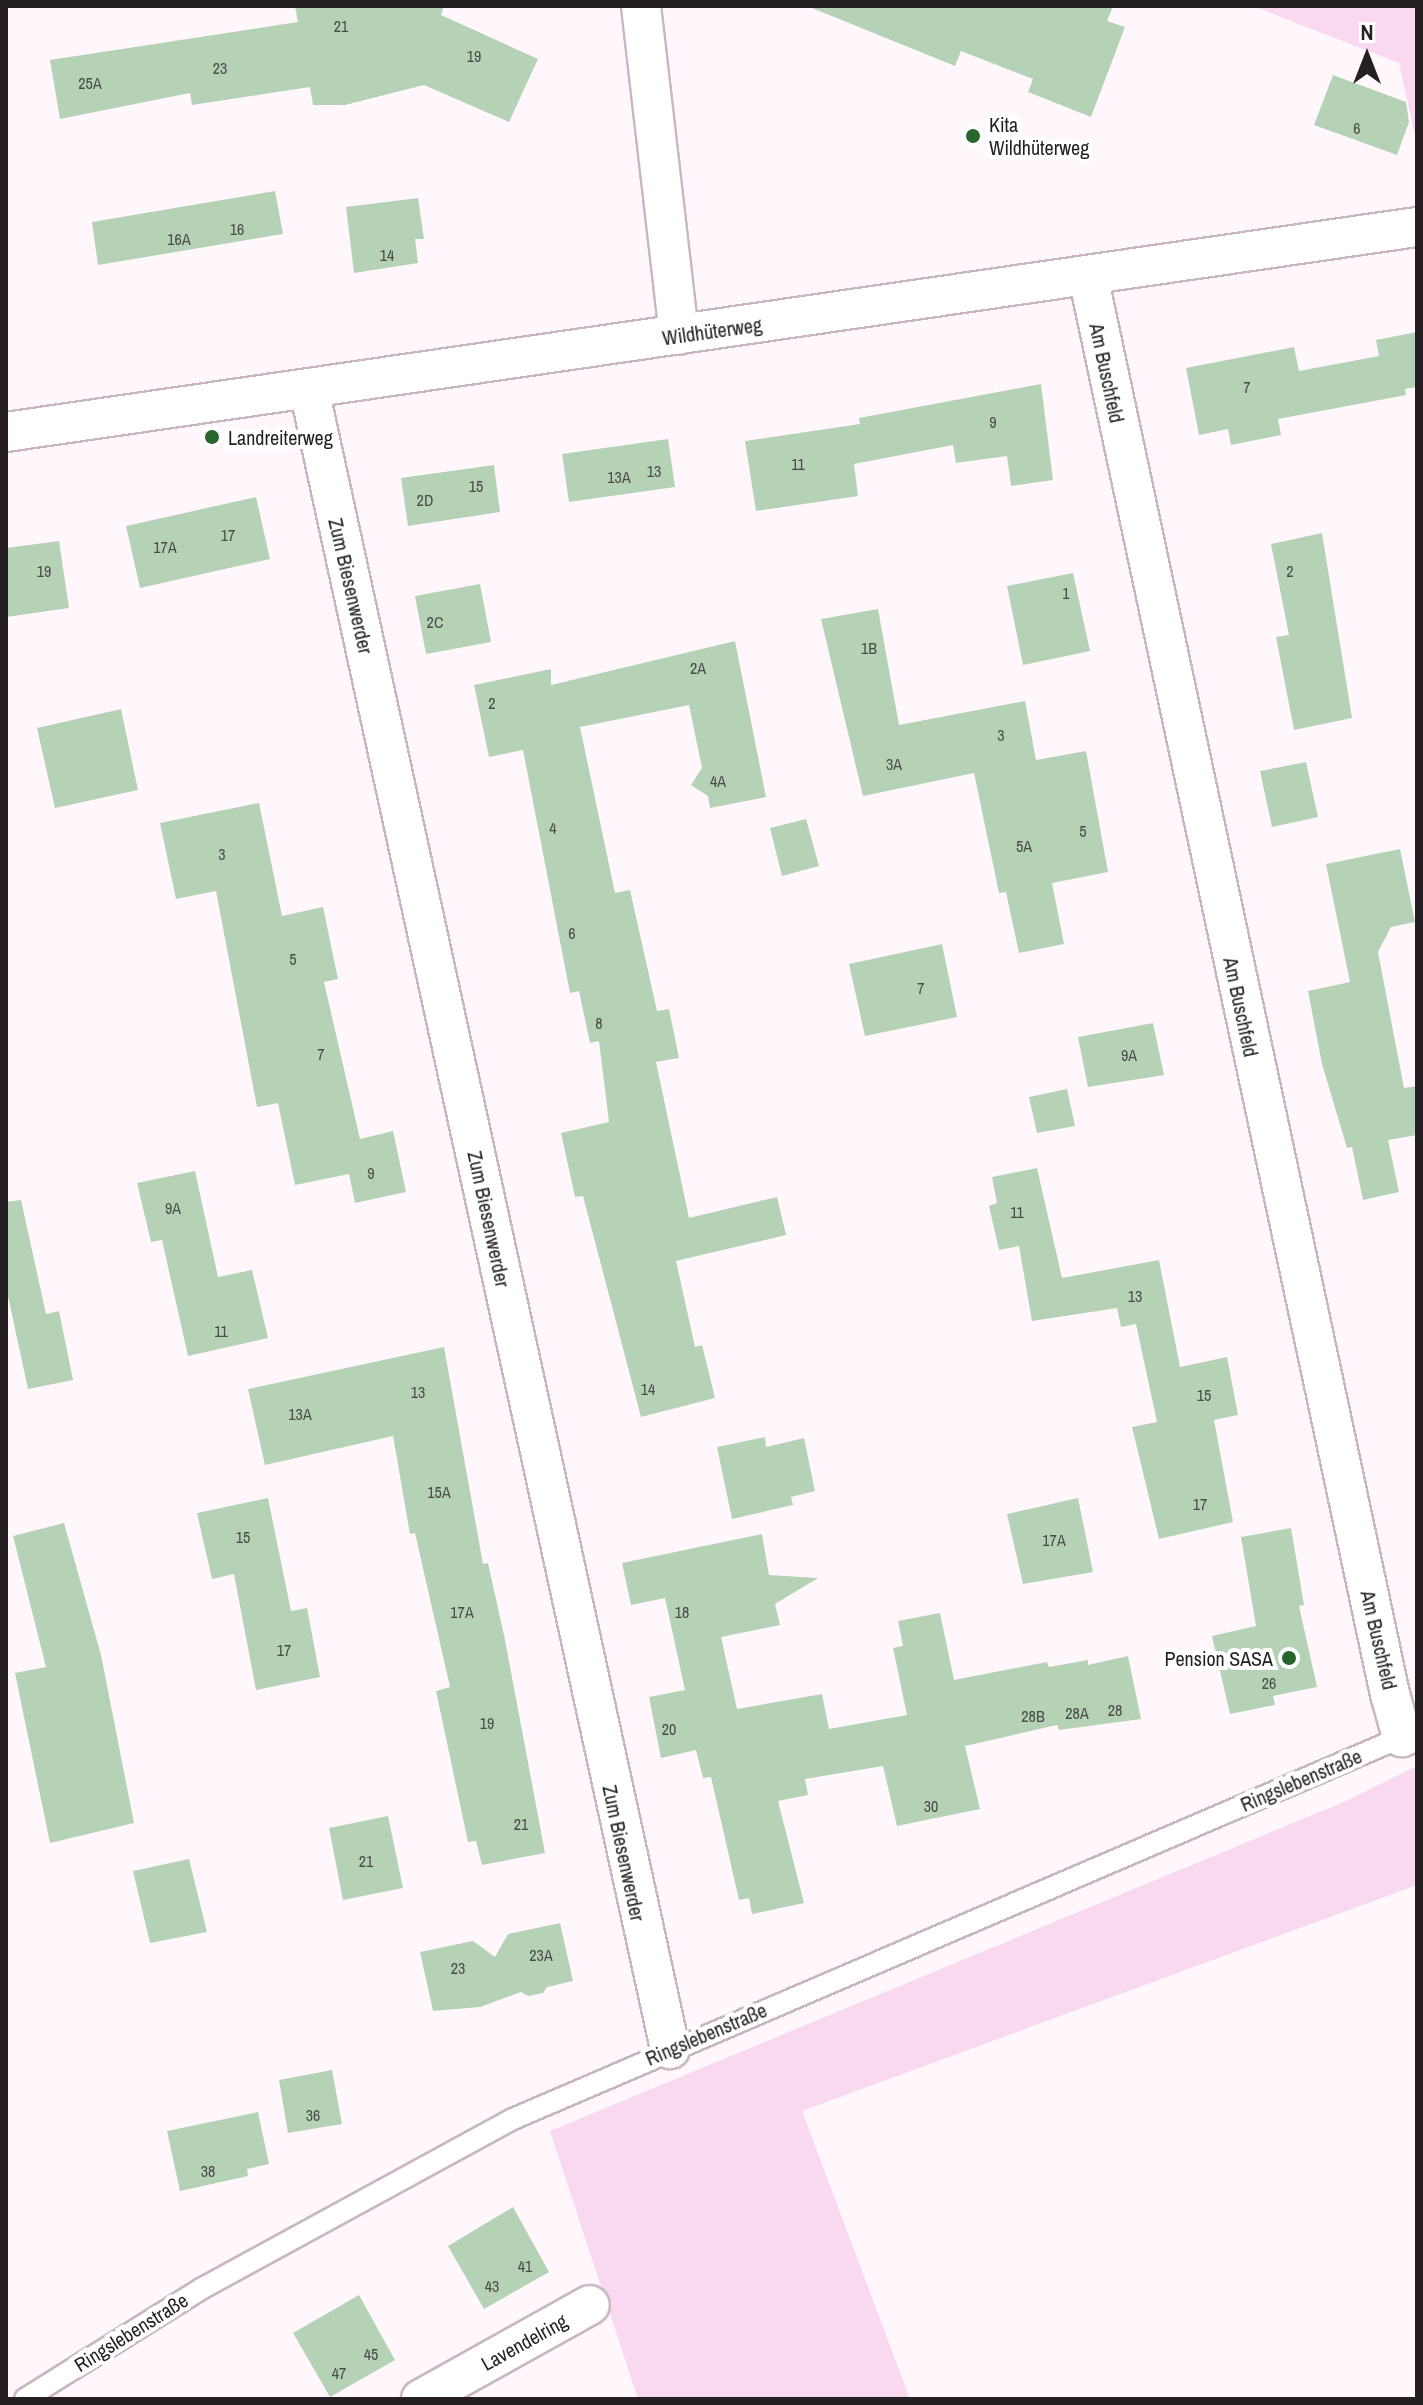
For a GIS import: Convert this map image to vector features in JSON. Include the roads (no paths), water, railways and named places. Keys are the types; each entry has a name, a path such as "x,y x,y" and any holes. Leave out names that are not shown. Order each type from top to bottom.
{"street":[{"path":"641,6 679,335"},
{"name":"Wildhüterweg","path":"6,432 1417,227"},
{"name":"Am Buschfeld","path":"1088,276 1267,1133 1410,1734"},
{"name":"Zum Biesenwerder","path":"309,389 670,2049"},
{"name":"Lavendelring","path":"421,2399 461,2389 590,2305"}],"lane":[{"name":"Ringslebenstraße","path":"25,2399 329,2216 513,2119 670,2049 1410,1734"}],"place":[{"name":"Kita Wildhüterweg","path":"973,136"},
{"name":"Landreiterweg","path":"212,437"},
{"name":"Pension SASA","path":"1289,1658"}]}
